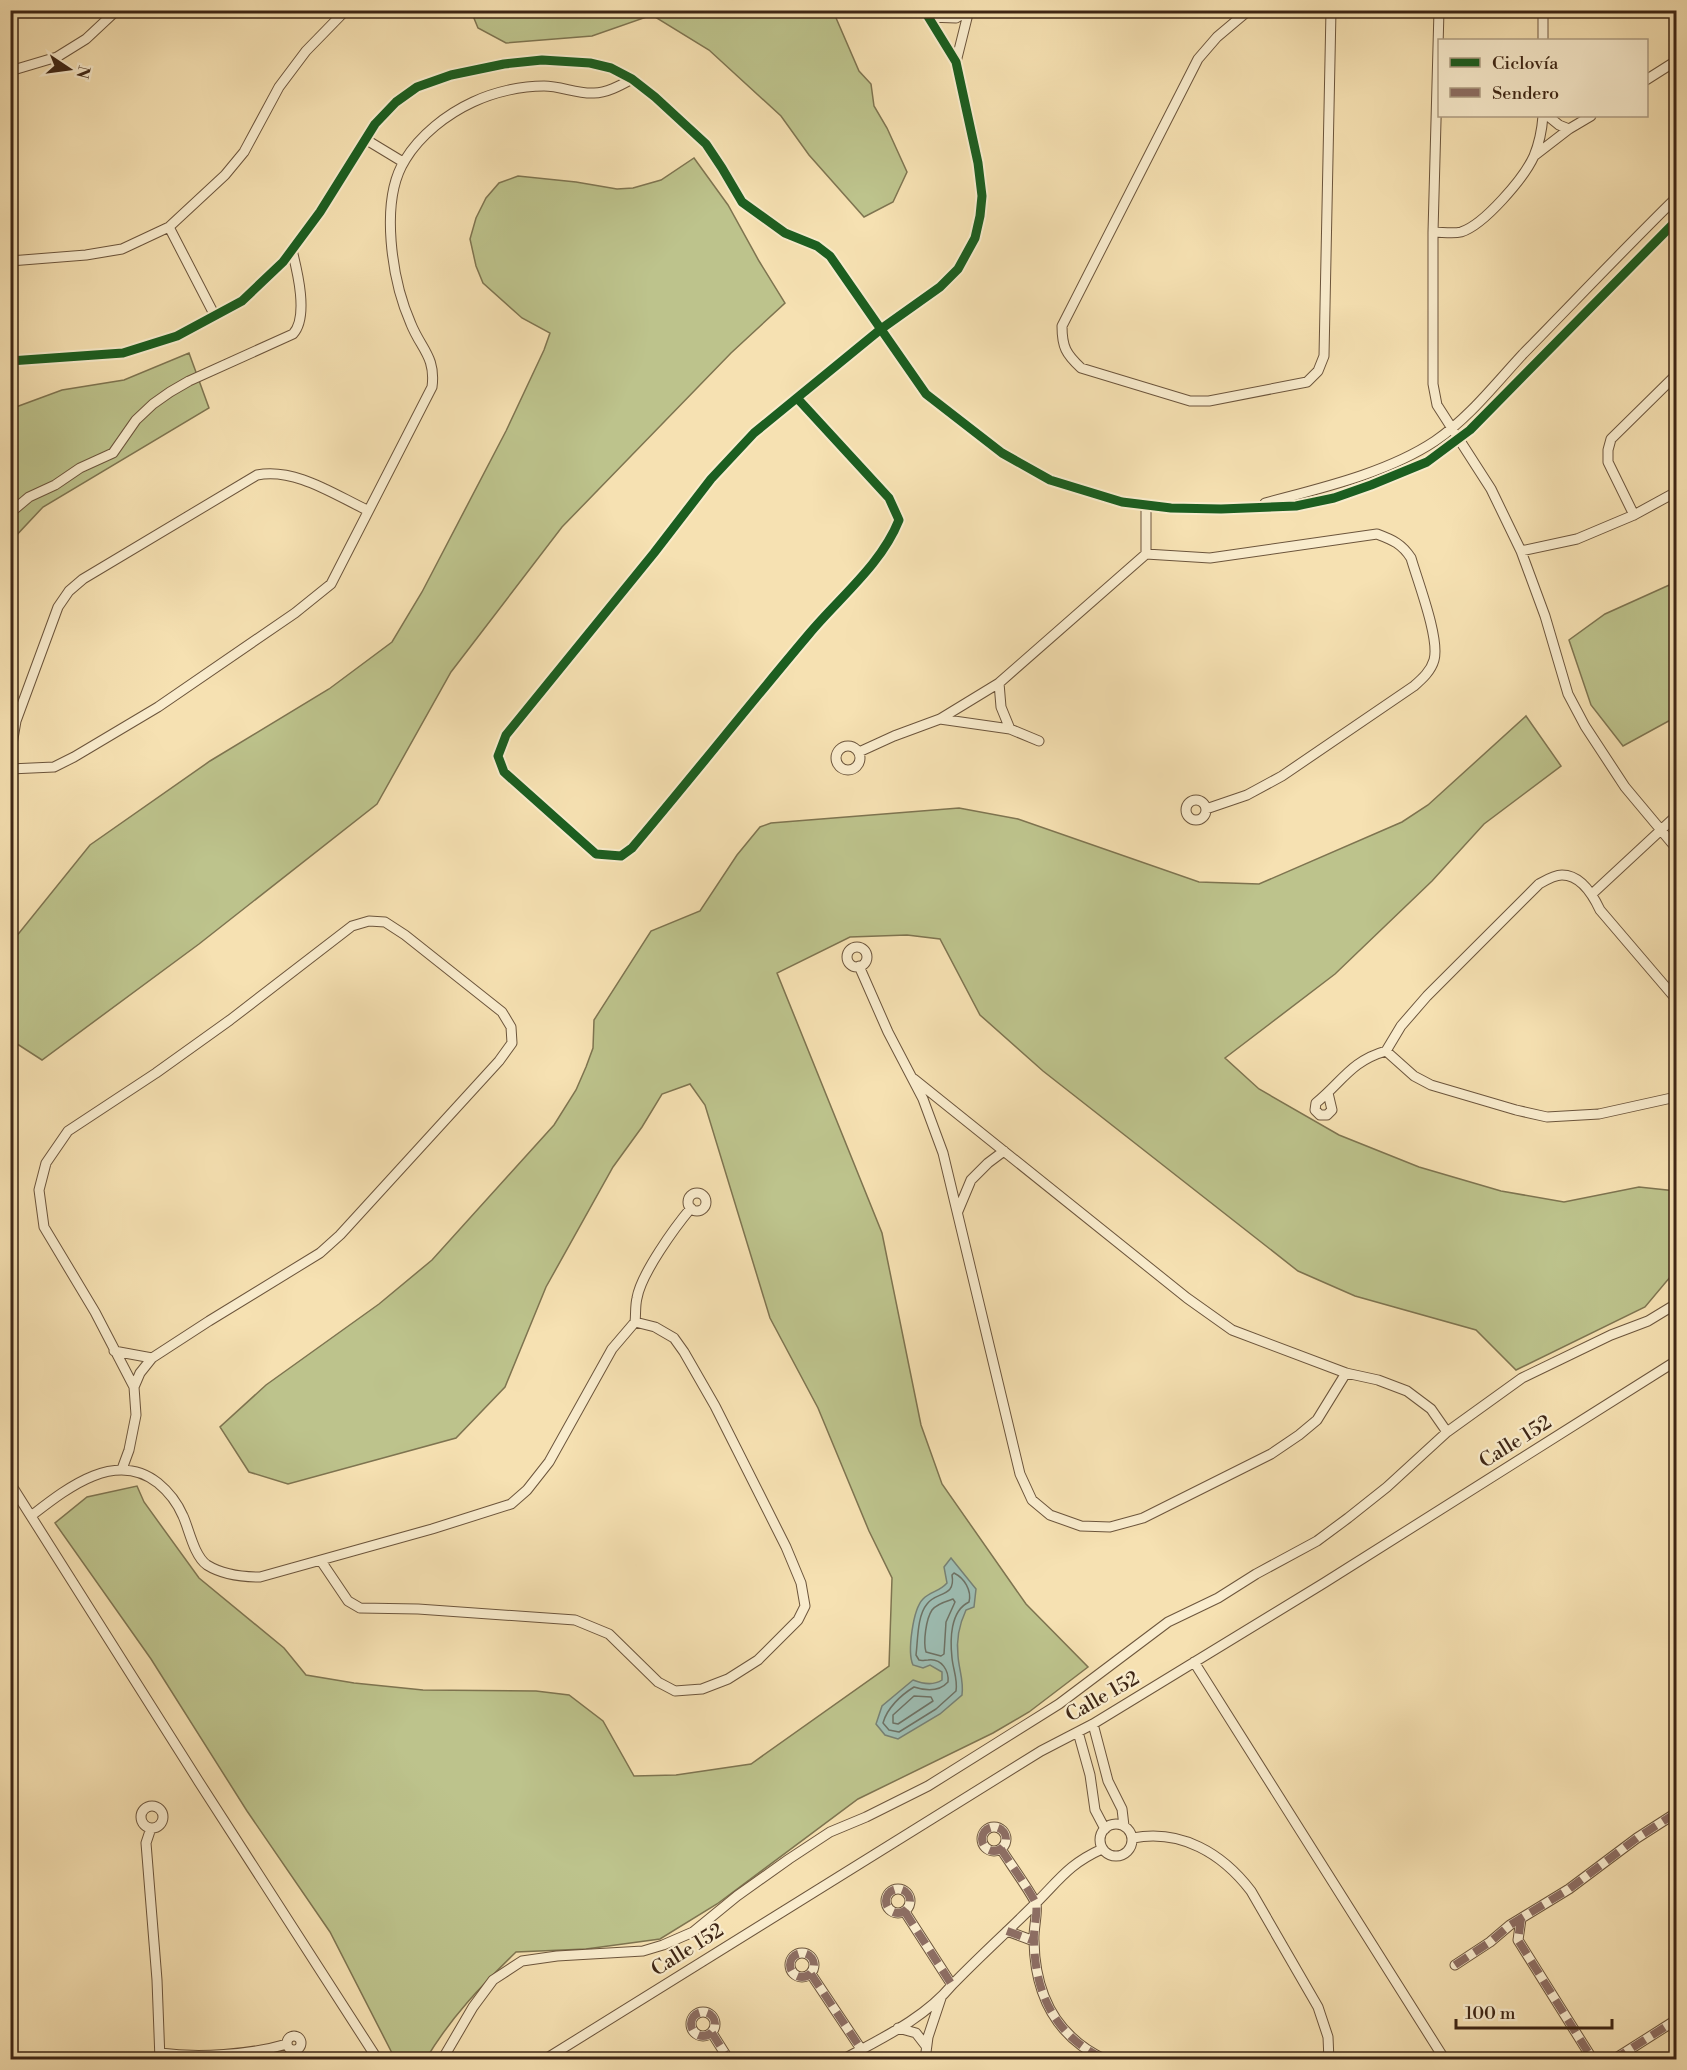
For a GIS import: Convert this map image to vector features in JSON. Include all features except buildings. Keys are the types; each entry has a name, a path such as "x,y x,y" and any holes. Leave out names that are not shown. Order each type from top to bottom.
{"street":[{"path":"10,71 57,57 86,39 117,10"},
{"path":"10,261 86,255 122,249 170,227 225,175 244,152 279,87 306,51 346,10"},
{"path":"1249,10 1217,37 1198,59 1062,326 1062,341 1068,356 1081,368 1190,401 1209,401 1307,382 1318,371 1324,356 1330,11"},
{"path":"1438,39 1439,10"},
{"path":"1543,10 1543,39"},
{"path":"926,14 941,19 956,18 968,11"},
{"path":"956,62 968,11"},
{"path":"797,398 889,498 899,520 891,540 871,567 832,607 632,848 621,856 596,854 504,772 498,756 506,735 711,479 754,433 881,329 940,287 958,269 975,238 982,196 978,163 956,62 926,14"},
{"path":"1438,47 1433,232 1433,384 1437,405 1491,489 1521,551 1545,616 1568,694 1585,726 1625,787 1677,848"},
{"path":"10,361 123,353 177,336 242,301 283,262 320,212 375,124 396,102 417,87 460,73 527,61 569,60 610,68 632,79 655,97 705,144 742,202 785,233 816,246 830,256 926,394 1002,453 1050,480 1122,502 1146,506 1221,509 1296,506 1334,498 1427,462 1460,439 1677,221"},
{"path":"1648,79 1677,61"},
{"path":"10,769 54,767 74,757 158,707 295,613 331,584 432,387 434,372 411,324 395,269 390,234 390,207 404,162 418,143 440,122 473,102 509,90 544,86 594,93 618,87 632,79"},
{"path":"1433,232 1460,232 1489,214 1521,177 1534,156 1545,117"},
{"path":"1547,117 1569,129"},
{"path":"1534,156 1569,129 1589,117"},
{"path":"365,139 404,162"},
{"path":"1245,508 1342,482 1418,451 1437,440 1677,198"},
{"path":"170,227 215,316"},
{"path":"10,513 29,497 55,485 80,468 113,453 136,420 170,392 195,377 293,334 297,329 300,307 297,272 292,250"},
{"path":"1634,515 1608,462 1611,439 1677,375"},
{"path":"10,756 16,722 58,607 69,591 82,579 257,475 282,473 298,478 367,510"},
{"path":"1521,551 1577,539 1634,515 1677,492"},
{"path":"1146,506 1146,554"},
{"path":"859,752 940,719 999,683 1146,554 1210,558 1377,534 1395,540 1404,547 1411,558 1436,647 1434,662 1426,675 1414,686 1282,776 1248,795 1206,809"},
{"path":"999,683 1001,707 1010,729"},
{"path":"940,719 1010,729 1039,741"},
{"path":"1592,894 1677,816"},
{"path":"1328,1094 1356,1064 1372,1055 1386,1051 1401,1026 1427,996 1539,884 1562,875 1576,880 1592,894 1600,910 1677,999"},
{"path":"122,1469 129,1450 136,1415 134,1388 95,1312 44,1227 39,1190 46,1162 68,1131 156,1073 230,1020 352,926 369,921 385,922 405,935 502,1012 511,1027 512,1043 499,1061 340,1235 320,1253 152,1358 140,1373 134,1388"},
{"path":"859,966 888,1032 912,1077 943,1153 1020,1474 1032,1500 1050,1515 1081,1526 1110,1527 1143,1518 1271,1454 1299,1435 1317,1420 1346,1374"},
{"path":"1386,1051 1414,1076 1431,1085 1547,1117 1599,1114 1677,1097"},
{"path":"912,1077 1187,1298 1232,1330 1346,1374 1378,1380 1407,1391 1431,1409 1447,1432"},
{"path":"958,1211 971,1180 1004,1151"},
{"path":"31,1516 64,1491 87,1478 122,1469 132,1470 148,1475 170,1493 183,1515 192,1543 205,1564 229,1574 260,1577 511,1504 526,1491 549,1462 612,1349 635,1322 637,1297 645,1280 674,1229 691,1208"},
{"path":"442,2060 473,2007 493,1980 522,1961 557,1956 644,1951 693,1932 789,1858 830,1832 867,1817 928,1786 1059,1704 1167,1622 1218,1598 1256,1574 1317,1541 1379,1493 1447,1432 1522,1378 1611,1335 1648,1321 1677,1304"},
{"path":"321,1561 348,1601 360,1608 418,1609 575,1620 593,1626 609,1634 658,1682 675,1691 702,1689 728,1679 758,1660 798,1620 805,1606 801,1583 786,1547 715,1406 684,1352 674,1338 655,1327 635,1322"},
{"path":"114,1351 152,1358"},
{"name":"Calle 152","path":"544,2060 1031,1757 1093,1724 1324,1583 1677,1361"},
{"path":"10,1483 378,2060"},
{"path":"1194,1662 1445,2060"},
{"path":"1093,1724 1108,1781 1119,1801 1124,1826"},
{"path":"1078,1732 1090,1775 1095,1810 1105,1828"},
{"path":"1455,1965 1677,1813"},
{"path":"1114,1824 1124,1826 1133,1838 1130,1850 1121,1856 1110,1856 1102,1849 1100,1838 1105,1828 1114,1824"},
{"path":"150,1828 146,1843 160,2056 196,2056 274,2048 287,2044"},
{"path":"1133,1838 1161,1836 1195,1844 1225,1862 1239,1875 1251,1891 1318,2007 1328,2037 1329,2060"},
{"path":"1001,1848 1035,1904 1034,1941 1038,1980 1048,2006 1072,2040 1106,2060"},
{"path":"842,2060 919,2015 941,1998 1078,1861 1102,1849"},
{"path":"905,1912 952,1985"},
{"path":"1521,1918 1518,1940 1597,2060"},
{"path":"1007,1931 1034,1941"},
{"path":"1498,1936 1518,1940"},
{"path":"811,1974 861,2049"},
{"path":"924,2060 928,2037 941,1998"},
{"path":"1613,2060 1677,2020"},
{"path":"898,2028 915,2033 926,2046"},
{"path":"712,2033 729,2060"}],"green space":[{"path":"471,11 833,11 859,71 871,84 874,106 907,172 893,202 864,217 809,155 781,116 709,50 652,15 592,36 506,43 478,28"},
{"path":"694,158 728,205 785,303 731,353 562,527 451,672 377,804 199,944 42,1060 11,1040 11,943 90,845 210,761 329,689 392,642 422,592 506,431 550,333 522,318 483,283 476,266 470,239 476,218 486,198 499,183 518,176 617,189 633,188 661,180"},
{"path":"189,353 209,408 43,507 11,541 10,411 62,390 124,380"},
{"path":"1676,582 1676,717 1623,746 1591,705 1569,640 1605,614"},
{"path":"1526,716 1561,766 1484,824 1432,881 1335,974 1225,1058 1259,1089 1339,1135 1419,1167 1501,1191 1564,1202 1639,1187 1676,1191 1676,1270 1645,1307 1516,1370 1476,1330 1355,1296 1298,1271 1043,1071 980,1015 940,939 907,935 850,937 777,973 882,1233 921,1425 942,1484 1026,1604 1088,1667 1029,1712 993,1733 858,1799 717,1904 660,1939 586,1949 516,1952 467,2002 426,2059 401,2059 392,2053 330,1932 247,1811 151,1659 55,1523 87,1497 137,1486 144,1502 199,1578 284,1648 306,1675 354,1683 423,1690 536,1691 569,1695 603,1721 634,1776 676,1775 751,1764 889,1666 892,1578 869,1531 818,1408 770,1318 705,1105 690,1084 662,1094 613,1167 546,1287 505,1387 456,1438 288,1484 249,1472 220,1427 266,1385 379,1304 432,1260 554,1125 576,1090 586,1067 593,1048 594,1020 651,931 700,911 737,855 760,827 771,823 959,808 1018,819 1199,882 1259,884 1402,822 1428,805"}],"water":[{"path":"951,1558 976,1589 974,1607 966,1610 958,1638 957,1650 962,1695 940,1714 898,1739 885,1735 876,1724 882,1706 913,1680 928,1684 942,1680 942,1672 930,1665 923,1668 913,1665 911,1641 919,1604 926,1596 947,1583 944,1567"}],"marked path":[{"path":"1455,1965 1490,1942 1510,1925 1569,1889 1637,1838 1676,1813"},
{"path":"994,1827 1003,1830 1006,1839 1003,1848 994,1851 985,1848 982,1839 985,1830 994,1827"},
{"path":"1001,1849 1036,1904 1035,1961 1044,1996 1052,2012 1074,2039 1106,2060"},
{"path":"898,1889 907,1892 910,1901 907,1910 898,1913 889,1910 886,1901 889,1892 898,1889"},
{"path":"905,1912 952,1985"},
{"path":"1521,1919 1518,1940 1593,2060"},
{"path":"1007,1931 1034,1941"},
{"path":"802,1953 811,1956 814,1965 811,1974 802,1977 793,1974 790,1965 793,1956 802,1953"},
{"path":"811,1974 861,2049"},
{"path":"703,2012 712,2015 715,2024 712,2033 703,2036 694,2033 691,2024 694,2015 703,2012"},
{"path":"1613,2060 1676,2020"},
{"path":"712,2033 729,2060"}],"cycle path":[{"path":"797,398 889,498 899,520 882,552 871,566 809,634 632,848 621,856 596,854 504,772 498,756 506,735 711,479 754,433 881,329 940,287 958,269 975,238 982,196 978,163 956,62 924,10"},
{"path":"10,361 123,353 177,336 242,301 283,262 320,212 375,124 396,102 417,87 451,75 504,64 542,60 590,63 611,68 632,79 706,144 742,202 785,233 817,246 830,256 926,394 1002,453 1050,480 1122,502 1171,508 1296,506 1334,498 1427,462 1470,430 1676,221"}]}
